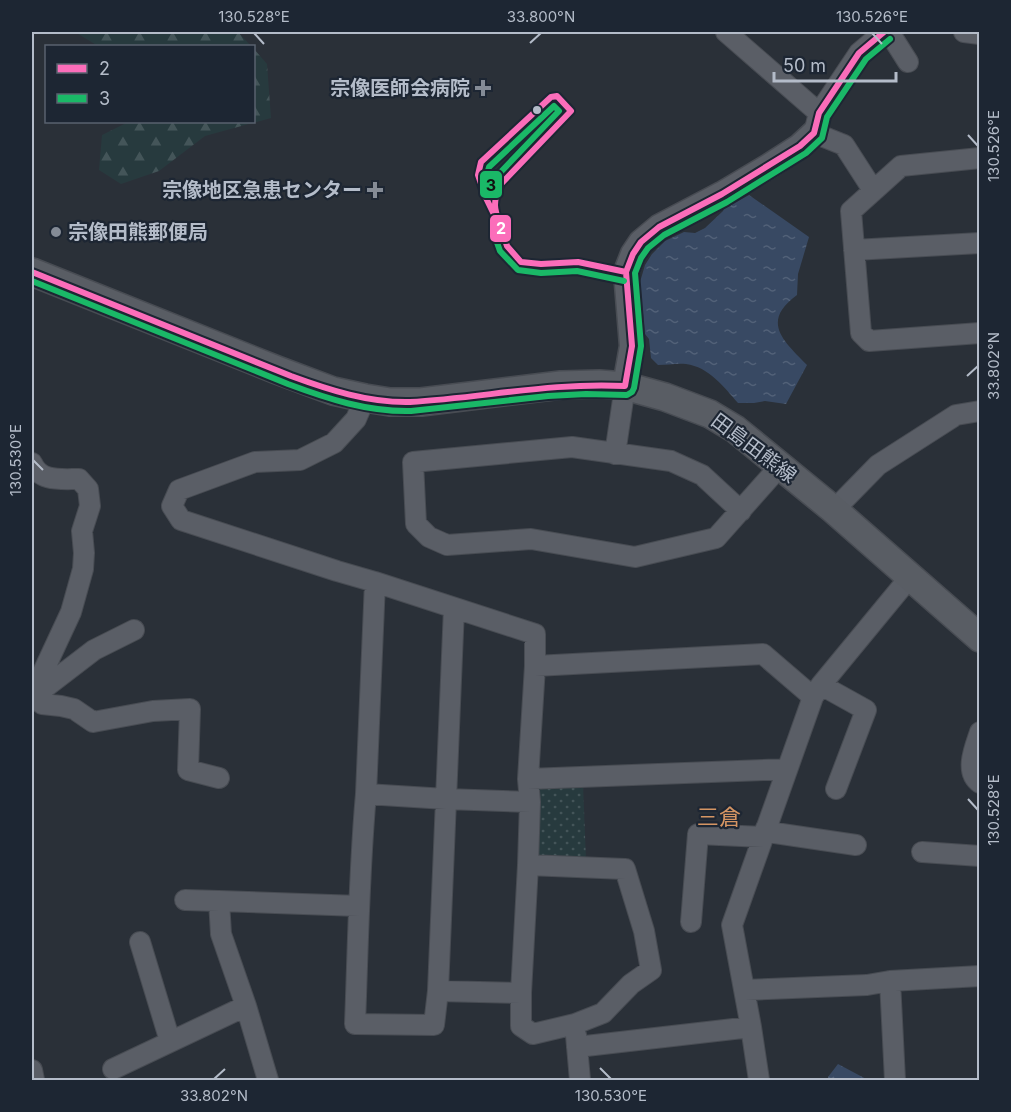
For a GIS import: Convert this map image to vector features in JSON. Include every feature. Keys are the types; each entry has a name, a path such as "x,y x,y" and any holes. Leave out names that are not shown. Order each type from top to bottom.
{"main road":[{"name":"田島田熊線","path":"32,272 277,370 333,391 365,398 390,402 421,402 561,385 599,384 625,386 665,397 710,414 735,429 834,510 980,638"}],"street":[{"path":"726,32 817,123 844,145 873,190"},
{"path":"615,454 632,346 626,272 633,254 641,242 659,227 722,194 800,146 817,123 859,53 884,32"},
{"path":"889,32 908,62"},
{"path":"964,32 980,34"},
{"path":"980,158 901,166 851,211 861,333 869,341 980,333"},
{"path":"854,250 980,243"},
{"path":"365,398 356,419 334,443 300,460 255,462 179,490 172,506 181,520 535,634 528,779 530,802 528,865 521,993 521,1026 533,1034 575,1024 603,1013 631,984 651,970 644,931 625,869 528,865"},
{"path":"834,510 878,465 956,415 980,411"},
{"path":"741,511 702,475 671,461 572,447 413,462 417,524 429,537 447,545 531,539 635,557 716,538 741,511 780,466"},
{"path":"32,463 32,466 42,476 51,479 79,479 88,489 90,506 82,531 83,569 71,612 33,697"},
{"path":"759,1080 732,926 817,691 910,577"},
{"path":"375,582 355,1024 434,1025 438,991 454,608"},
{"path":"33,697 94,650 134,630"},
{"path":"535,666 763,654 817,691 866,710 836,789"},
{"path":"33,697 42,704 74,709 93,722 153,711 190,709 188,770 219,778"},
{"path":"980,732 971,767 973,778 980,783"},
{"path":"528,779 787,769"},
{"path":"366,794 530,802"},
{"path":"691,922 698,834 775,833 856,845"},
{"path":"922,852 980,856"},
{"path":"185,900 359,906"},
{"path":"219,900 221,934 268,1080"},
{"path":"140,942 170,1041"},
{"path":"745,990 980,976"},
{"path":"890,981 895,1080"},
{"path":"438,991 521,993"},
{"path":"112,1069 246,1006"},
{"path":"575,1024 580,1080"},
{"path":"577,1047 751,1027"},
{"path":"32,1070 34,1080"}],"green space":[{"path":"75,32 238,32 250,45 96,45"},
{"path":"255,50 267,64 271,118 255,122"},
{"path":"126,123 253,123 205,136 159,171 121,184 99,170 102,135"},
{"path":"583,784 586,860 539,859 532,854 536,788"}],"water":[{"path":"749,195 809,237 798,274 797,295 786,305 780,314 778,323 784,339 807,365 786,404 765,401 738,403 709,373 702,369 686,364 658,365 651,358 649,339 645,334 640,282 645,265 652,254 665,241 684,232 695,233 705,228 724,209"},
{"path":"838,1064 868,1080 829,1080 828,1077"}],"transit line":[{"name":"2","path":"32,272 291,376 364,398 410,402 544,388 625,386 632,346 626,272 641,242 659,227 722,194 800,146 814,133 819,113 859,53 884,32"},
{"name":"3","path":"32,281 288,384 364,407 411,411 548,396 627,395 634,388 641,346 635,273 648,248 664,235 727,202 806,153 822,138 827,117 866,59 890,39"},
{"name":"2","path":"557,96 571,111 501,184 498,191 495,207 502,231 478,175 481,162 551,97 557,96"},
{"name":"3","path":"554,106 559,111 491,185 487,174 489,167 554,106"},
{"name":"2","path":"502,231 507,246 521,262 541,264 578,262 626,272"},
{"name":"3","path":"494,234 500,251 518,270 541,273 577,271 624,281"}],"place":[{"name":"宗像医師会病院","path":"483,88"},
{"name":"宗像地区急患センター","path":"375,190"},
{"name":"宗像田熊郵便局","path":"56,232"}],"district":[{"name":"三倉","path":"719,817"}]}
